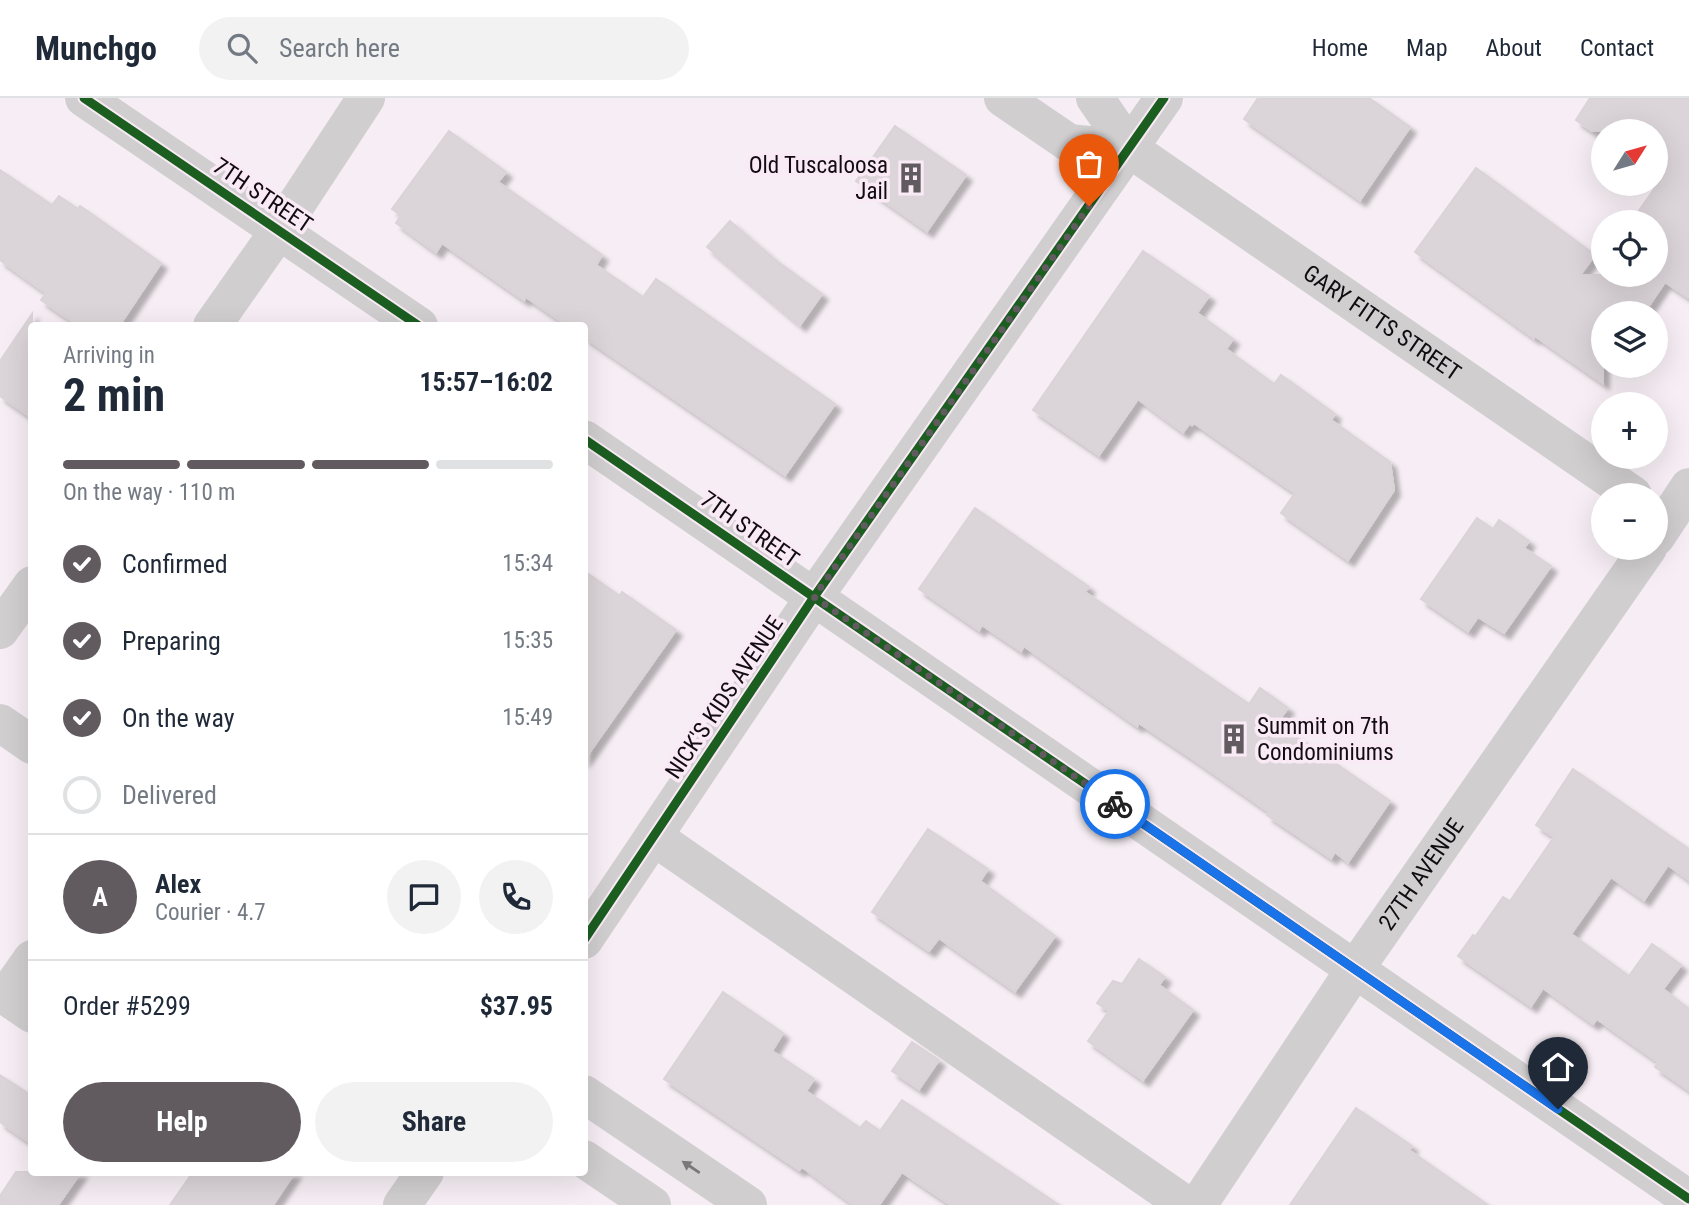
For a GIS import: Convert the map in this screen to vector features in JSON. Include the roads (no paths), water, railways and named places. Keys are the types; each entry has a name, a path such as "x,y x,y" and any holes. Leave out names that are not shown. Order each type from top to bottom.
{"street":[{"name":"7TH STREET","path":"84,98 413,322"},
{"path":"215,322 366,98"},
{"name":"GARY FITTS STREET","path":"1003,98 1069,143 1130,149"},
{"name":"GARY FITTS STREET","path":"1095,98 1130,149 1616,483"},
{"name":"NICK'S KIDS AVENUE","path":"588,934 814,597 1164,98"},
{"name":"7TH STREET","path":"588,442 1689,1199"},
{"name":"27TH AVENUE","path":"1668,522 1689,487"},
{"name":"27TH AVENUE","path":"1198,1205 1355,969 1642,560"},
{"path":"0,630 28,591"},
{"path":"0,723 28,742"},
{"path":"654,837 1186,1205"},
{"path":"28,965 6,996 28,1011"},
{"path":"588,1097 748,1205"},
{"path":"588,1162 652,1205"},
{"path":"402,1205 422,1176"}],"place":[{"name":"Old Tuscaloosa Jail","path":"911,178"},
{"name":"Summit on 7th Condominiums","path":"1234,739"}]}
